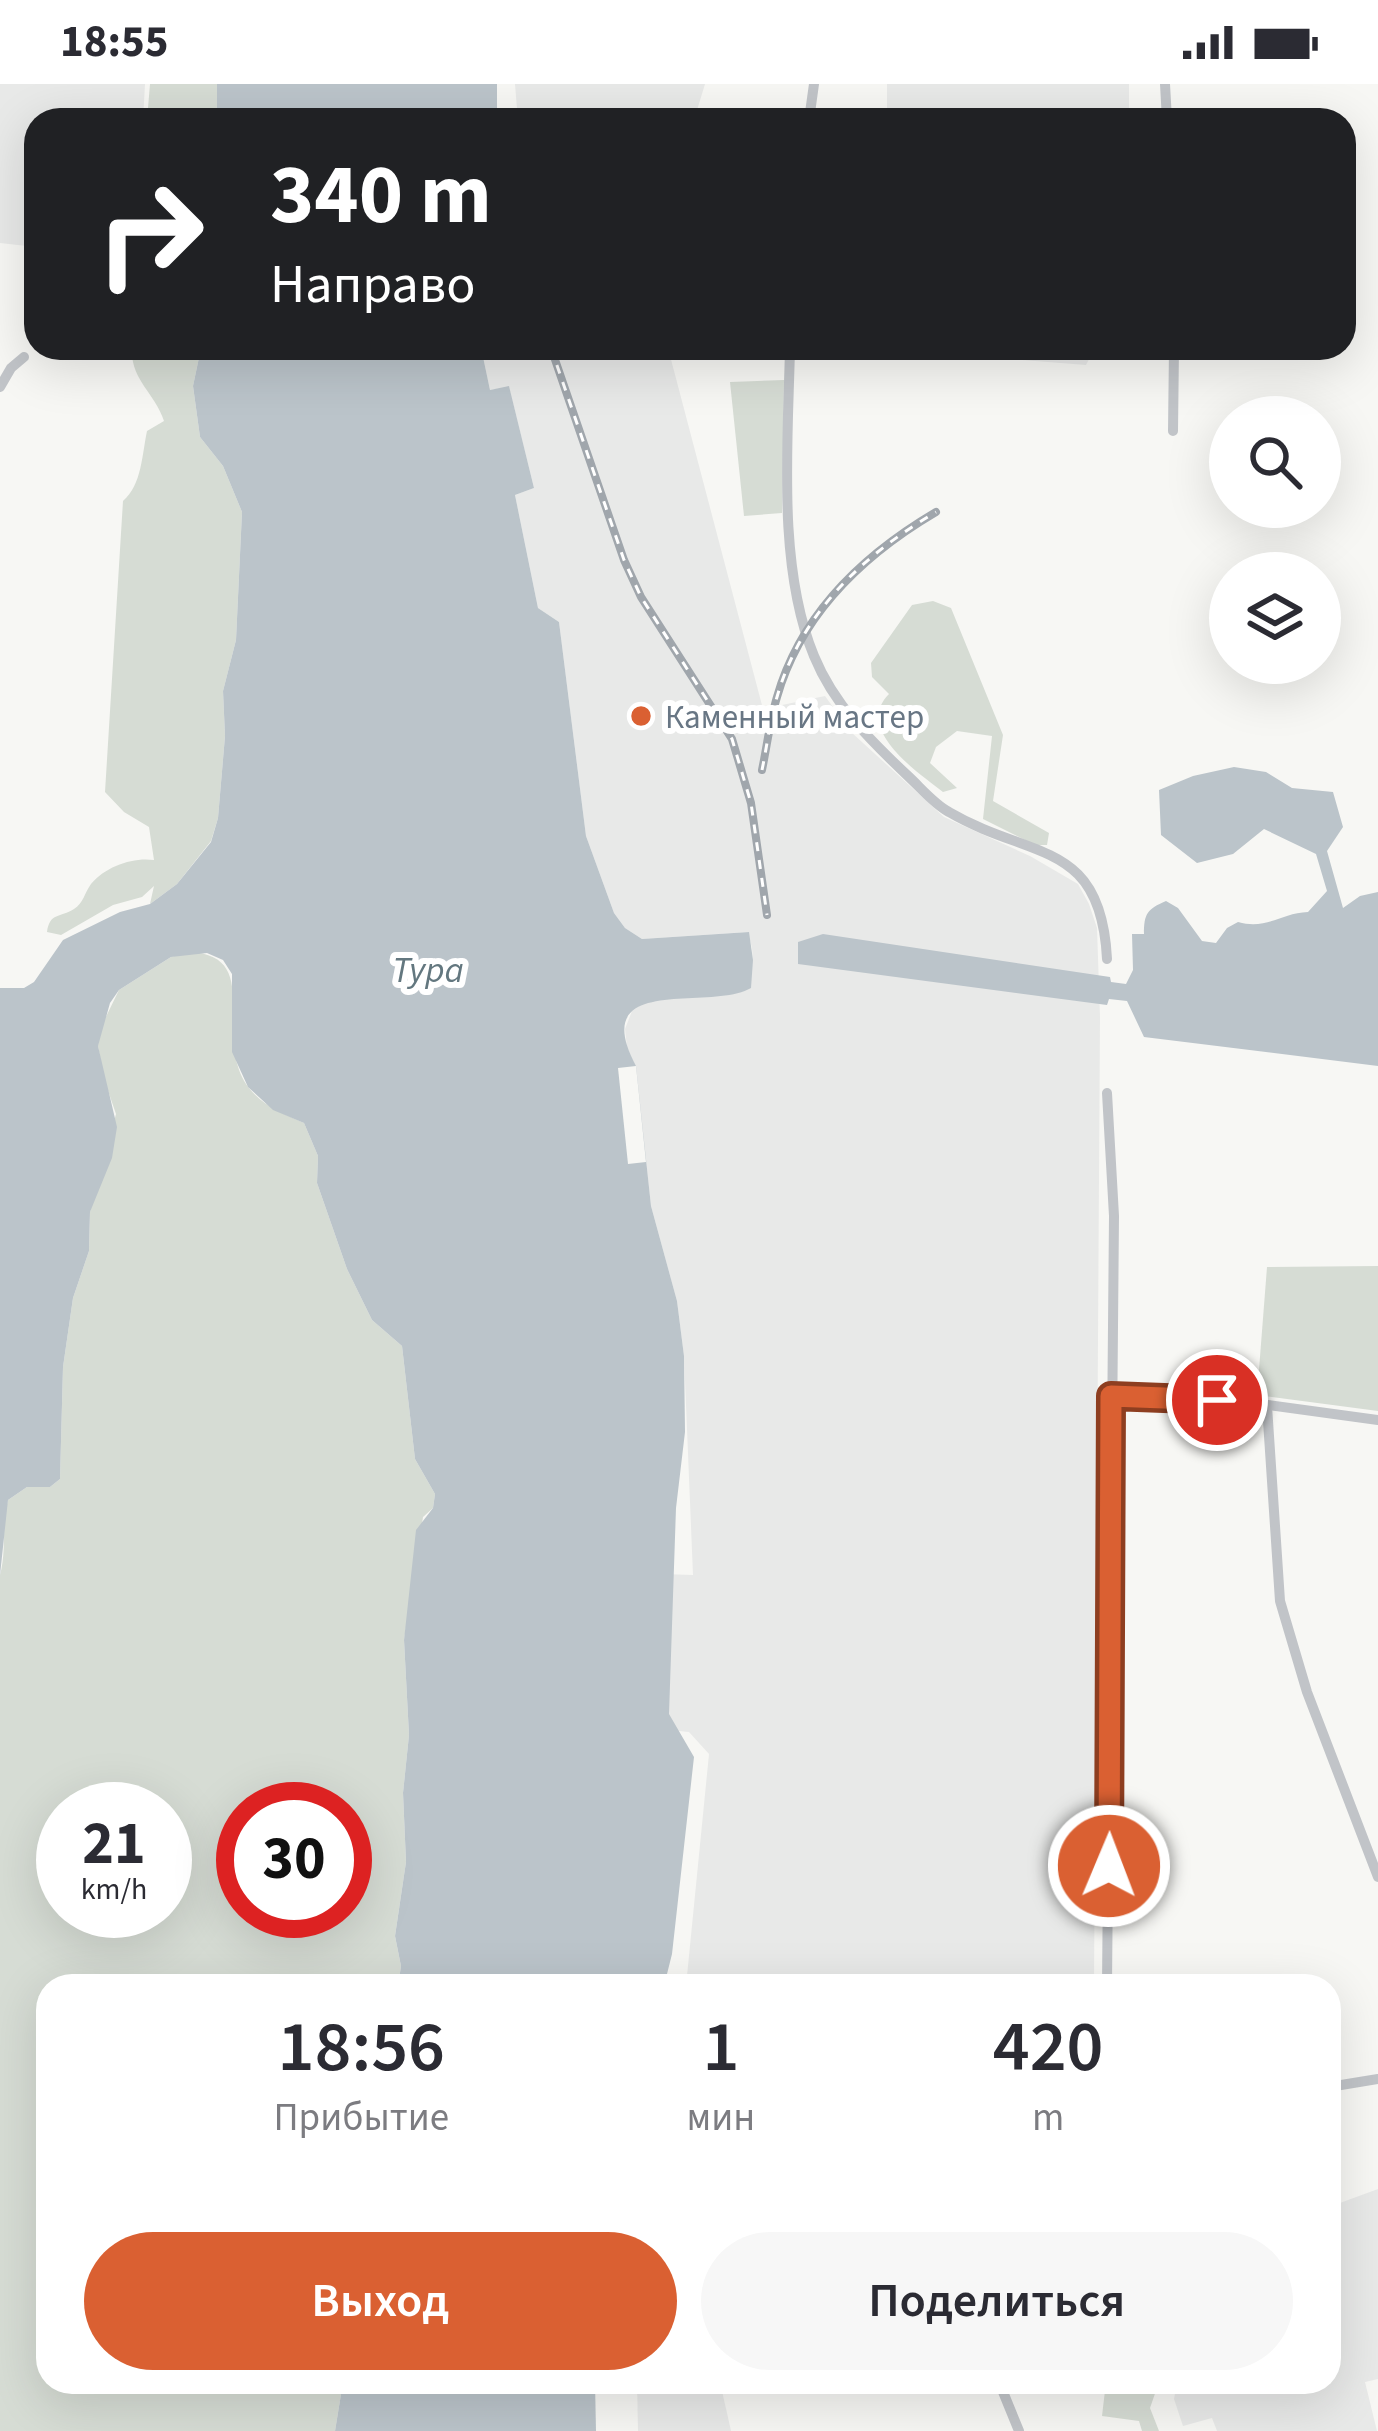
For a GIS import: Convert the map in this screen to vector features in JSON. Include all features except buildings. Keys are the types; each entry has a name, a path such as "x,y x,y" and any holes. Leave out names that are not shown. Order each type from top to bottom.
{"street":[{"path":"0,387 10,368 24,357"},
{"path":"790,360 787,502 805,631 815,660 855,727 945,810 1052,854 1081,874 1098,899 1107,959"},
{"path":"1173,431 1174,360"},
{"path":"1107,1093 1114,1216 1107,1974"},
{"path":"1111,1396 1181,1396 1378,1420"},
{"path":"1268,1406 1280,1601 1306,1692 1378,1877"},
{"path":"1341,2085 1378,2079"},
{"path":"1004,2394 1019,2431"}],"shaded area":[{"path":"0,84 145,84 144,108 24,108 24,246 0,243"},
{"path":"150,84 217,84 217,108 148,108"},
{"path":"515,84 705,84 698,108 517,108"},
{"path":"887,84 1129,84 1129,108 887,108"},
{"path":"132,360 198,360 193,386 200,437 223,466 242,512 236,640 223,691 225,736 218,818 211,841 177,884 150,904 154,886 142,897 113,905 61,935 47,932 51,921 77,907 104,872 120,864 154,860 149,827 124,812 105,792 123,501 138,478 147,431 164,421"},
{"path":"484,360 671,360 763,709 825,696 851,732 944,817 1078,884 1089,904 1097,928 1100,1017 1094,1974 687,1974 709,1754 689,1732 659,1729 662,1574 693,1575 684,1356 677,1301 651,1206 636,1067 625,1029 632,1011 646,1001 671,998 753,960 752,948 748,932 642,939 614,913 586,836 559,622 538,608 515,495 534,488 509,387 490,390"},
{"path":"1022,360 1089,360 1086,365"},
{"path":"784,380 782,513 744,516 730,382"},
{"path":"933,601 951,608 1003,735 993,801 1049,833 1047,845 1035,845 983,819 992,736 957,731 936,747 930,763 957,788 943,792 905,761 884,735 880,707 889,694 872,677 871,663 912,605"},
{"path":"189,952 212,957 225,967 232,983 238,1068 261,1100 304,1123 318,1156 317,1183 347,1269 372,1320 402,1346 415,1459 435,1494 433,1508 423,1517 404,1640 409,1735 403,1793 406,1862 395,1936 400,1974 36,1974 36,2394 341,2394 335,2431 0,2431 0,1575 8,1500 27,1487 50,1487 60,1479 63,1367 73,1298 89,1251 90,1212 116,1114 104,1079 99,1031 119,990 171,957"},
{"path":"1378,1266 1378,1411 1257,1395 1267,1267"},
{"path":"1378,2189 1378,2379 1365,2382 1377,2431 1217,2431 1212,2418 1183,2426 1175,2394 1341,2394 1341,2203"},
{"path":"637,2394 723,2394 731,2431 638,2431"},
{"path":"1105,2394 1155,2394 1150,2408 1159,2431 1142,2431 1139,2421 1102,2416"}],"water":[{"path":"217,84 497,84 497,108 217,107"},
{"name":"Тура","path":"198,360 484,360 490,390 509,386 534,488 515,495 538,608 559,622 586,836 614,913 642,939 749,932 751,988 640,1006 627,1018 625,1037 636,1066 651,1206 677,1301 684,1356 685,1432 676,1508 669,1714 694,1757 667,1974 400,1974 395,1936 406,1862 403,1793 409,1735 404,1640 416,1530 433,1508 435,1494 415,1459 402,1346 372,1320 347,1269 317,1183 318,1156 304,1123 273,1110 248,1087 232,1052 232,974 223,960 207,953 171,957 119,990 110,1003 98,1046 117,1127 112,1158 90,1212 89,1251 73,1298 63,1367 60,1479 50,1487 27,1487 8,1500 0,1575 0,988 24,988 34,982 63,940 120,912 150,904 177,884 211,842 218,818 225,736 223,691 236,640 242,512 223,466 200,437 193,386"},
{"path":"1234,767 1266,772 1292,788 1333,792 1343,827 1327,851 1343,908 1360,896 1378,892 1378,1066 1144,1037 1127,1001 1109,999 1107,1005 798,964 798,942 823,934 1110,977 1111,982 1126,984 1133,970 1132,934 1144,934 1148,913 1166,901 1178,908 1202,941 1216,943 1238,922 1257,924 1308,912 1327,891 1316,854 1264,829 1233,854 1197,863 1161,835 1159,790"},
{"path":"341,2394 595,2394 596,2431 335,2431"}],"pier":[{"path":"636,1066 646,1162 628,1164 618,1068"}],"railway":[{"path":"555,360 641,597 732,739 751,803 767,915"},
{"path":"762,770 788,667 819,613 860,567 936,512"}],"place":[{"name":"Каменный мастер","path":"641,716"}],"route":[{"path":"1109,1866 1111,1396 1217,1400"}]}
